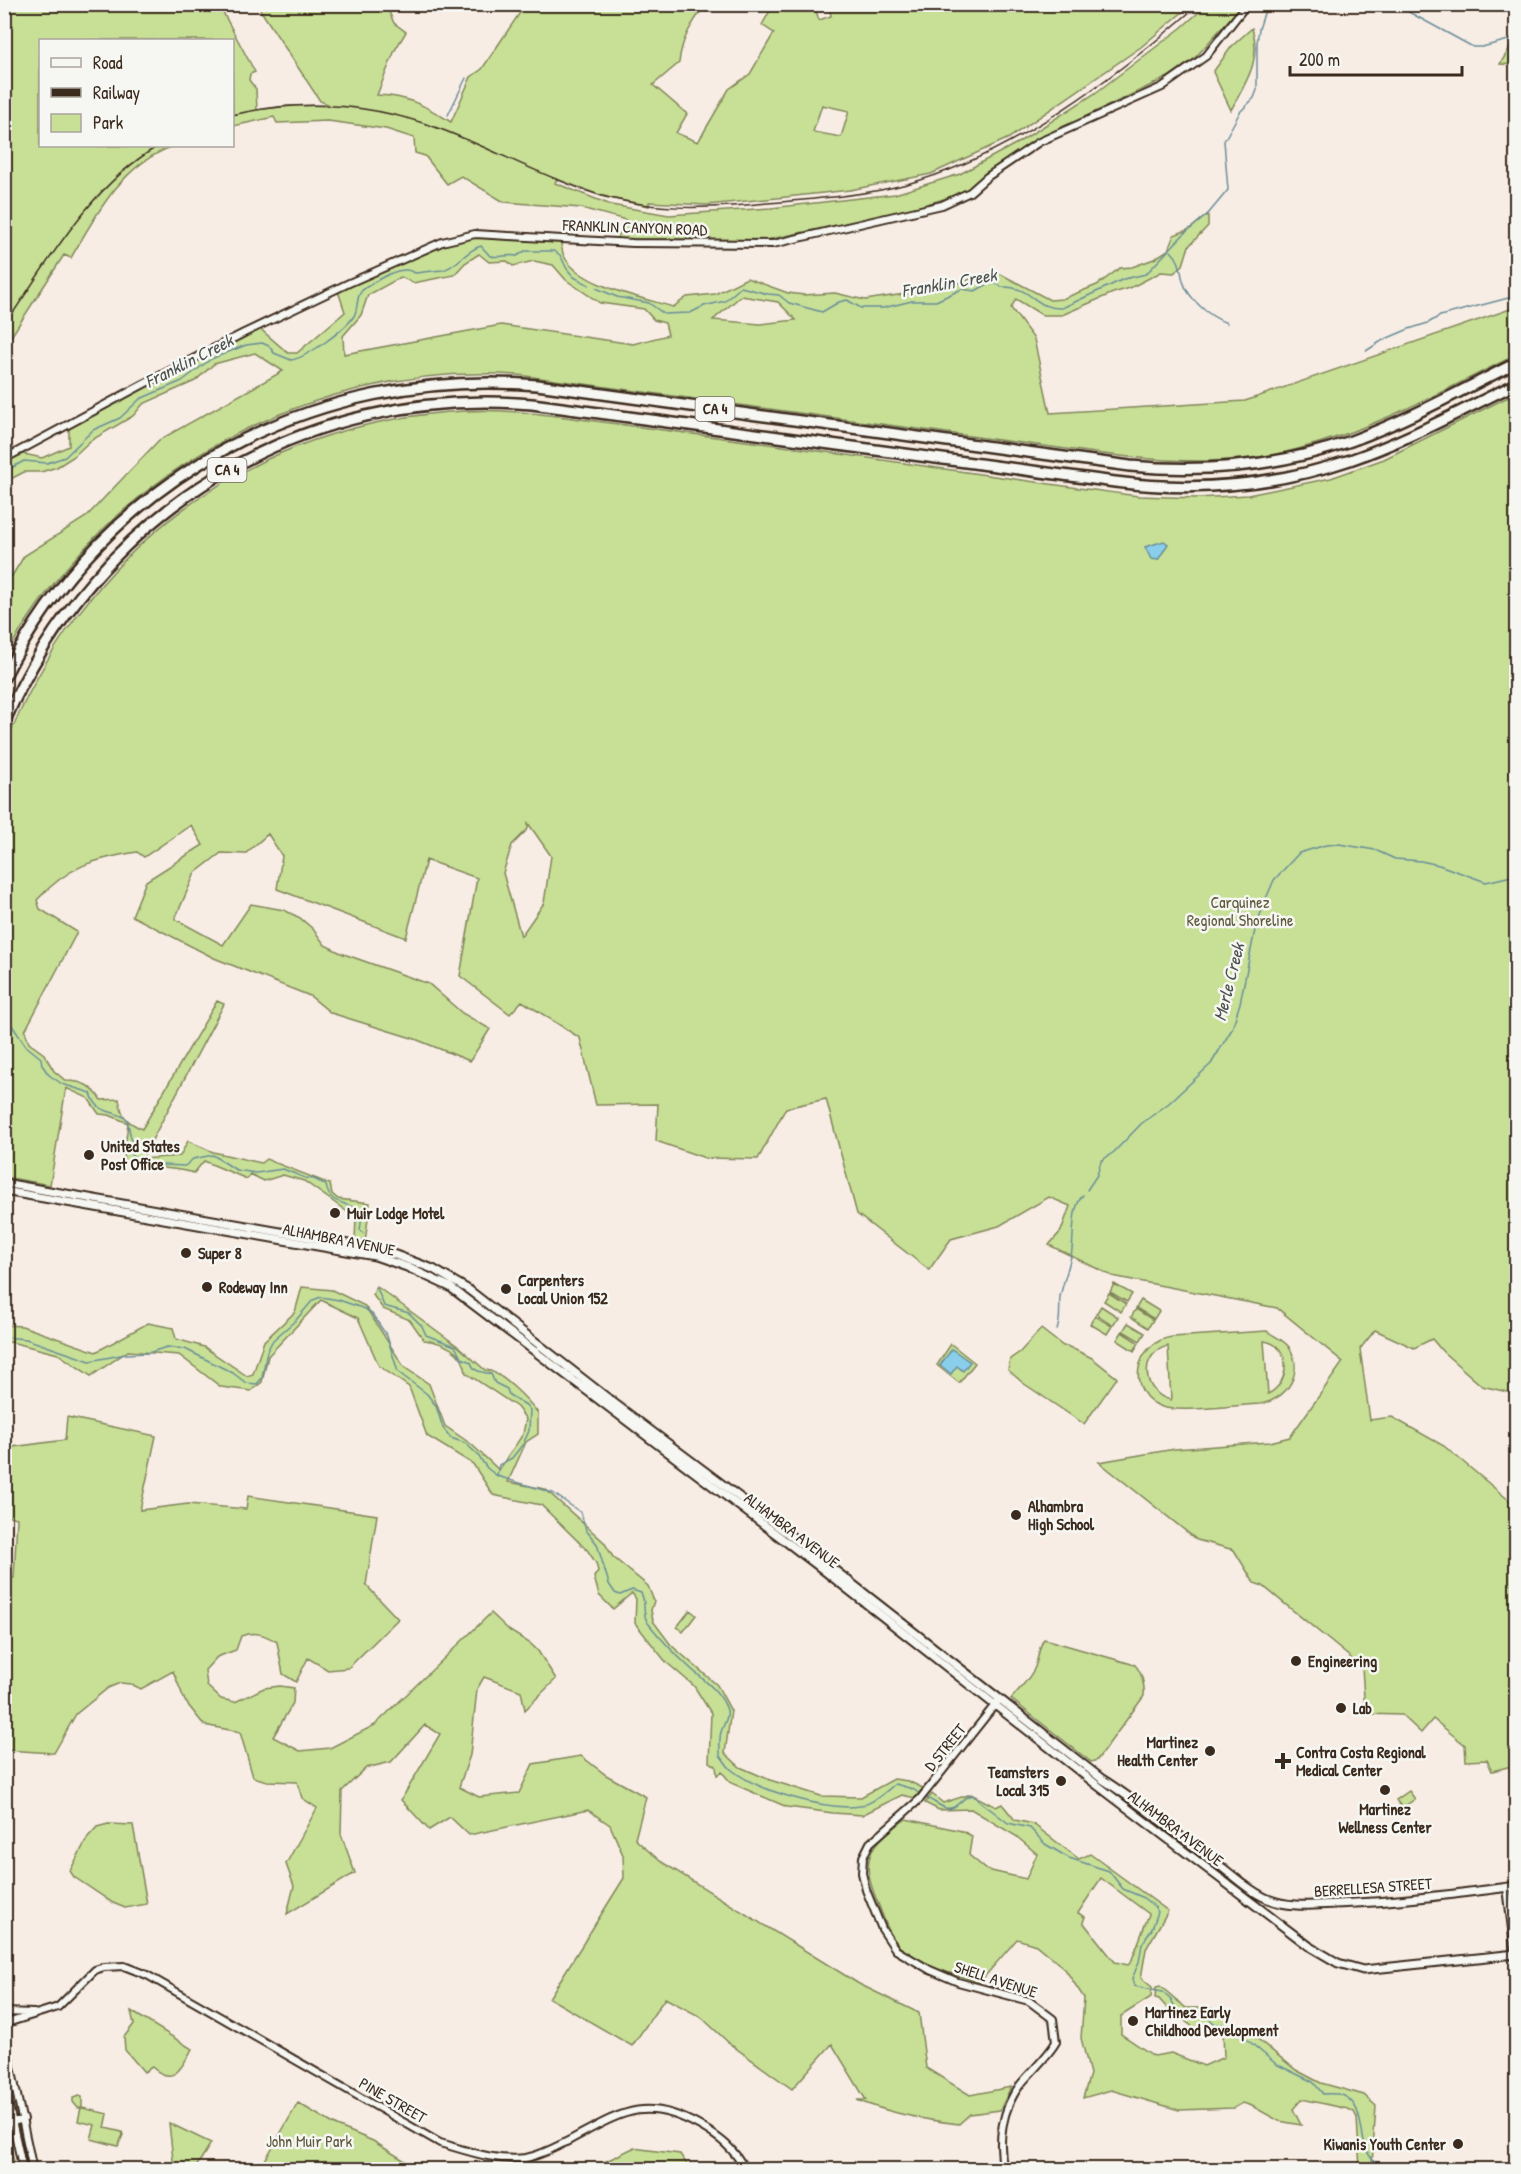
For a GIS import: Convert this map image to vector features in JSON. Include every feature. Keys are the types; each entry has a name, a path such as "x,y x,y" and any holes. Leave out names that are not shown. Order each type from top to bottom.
{"highway":[{"name":"CA 4","path":"4,678 34,626 74,572 110,533 161,490 211,457 264,429 326,405 378,393 418,386 457,383 537,385 1130,466 1196,469 1275,461 1339,445 1395,423 1516,363"},
{"name":"CA 4","path":"4,723 35,662 68,612 110,561 153,521 201,485 258,453 320,428 374,413 439,404 519,403 1128,484 1195,487 1274,480 1338,464 1400,440 1516,384"}],"main road":[{"name":"ALHAMBRA AVENUE","path":"4,1183 382,1250 433,1269 462,1285 493,1308 614,1403 824,1561 998,1702 1309,1946 1338,1963 1363,1970 1516,1954"},
{"name":"ALHAMBRA AVENUE","path":"4,1191 375,1256 407,1267 450,1287 998,1702 1237,1879"},
{"name":"BERRELLESA STREET","path":"1237,1879 1266,1899 1278,1904 1296,1906 1376,1903 1516,1886"}],"street":[{"name":"FRANKLIN CANYON ROAD","path":"4,459 244,333 442,242 484,234 633,243 773,244 942,205 970,192 987,177 1039,142 1162,87 1206,56 1247,4"},
{"name":"D STREET","path":"910,1810 998,1702"},
{"name":"SHELL AVENUE","path":"910,1810 870,1843 863,1857 862,1874 866,1890 882,1929 896,1950 930,1970 958,1982 1029,2001 1053,2019 1056,2042 1047,2056 1020,2085 1004,2117 1001,2136 1001,2157 1004,2169"},
{"path":"1507,1887 1516,1964"},
{"name":"PINE STREET","path":"4,2024 52,2010 63,2003 95,1970 115,1965 124,1966 147,1975 440,2143 494,2157 525,2158 548,2152 633,2110 660,2110 683,2117 716,2135 735,2152 745,2169"},
{"path":"4,2012 40,2014"},
{"path":"4,2034 33,2169"},
{"path":"4,2084 23,2169"},
{"path":"4,2124 24,2119"}],"green space":[{"path":"829,4 1191,5 1141,47 1009,138 931,174 850,190 707,205 649,202 649,206 604,197 557,179 555,183 611,205 669,215 771,208 895,194 960,174 1019,142 1094,94 1181,28 1207,5 1242,5 1194,59 1168,77 1035,141 963,193 908,210 766,240 617,239 626,220 581,208 504,202 461,176 447,184 425,156 415,153 414,138 386,129 328,121 277,123 274,117 234,126 234,39 39,39 39,147 172,147 140,164 113,192 90,224 71,258 64,255 5,346 5,5 219,5 255,72 250,74 249,80 256,89 257,110 288,106 330,105 320,101 257,5 386,5 394,23 406,32 395,50 377,95 398,97 416,103 451,122 471,77 482,69 525,5 706,5 688,32 679,63 653,85 687,114 676,133 698,142 729,89 750,74 774,33 762,25 772,7 790,5 810,9 816,11 819,20 831,16","holes":["822,105 849,111 841,137 813,132"]},
{"path":"1252,28 1255,40 1254,61 1231,110 1213,72 1232,46"},
{"path":"1516,41 1516,68 1515,65 1500,64"},
{"path":"1208,214 1208,226 1189,246 1183,265 1174,273 1161,272 1130,288 1062,315 1042,315 1016,299 1011,308 1034,339 1050,413 1245,401 1516,307 1516,355 1410,407 1327,441 1250,458 1201,461 1103,454 518,375 440,376 364,387 290,410 221,442 157,484 98,534 47,592 5,657 5,570 12,576 24,556 86,517 159,440 283,371 255,353 214,364 195,381 143,404 133,416 90,441 73,457 57,467 41,472 24,472 5,482 5,459 15,452 42,458 69,446 69,423 258,327 288,353 297,353 345,312 337,288 401,259 475,234 560,238 564,256 583,275 613,289 673,307 687,297 715,294 747,278 788,293 804,295 835,293 865,300 944,288 995,271 1050,300 1062,299 1097,285 1120,268 1132,267 1154,259 1168,250 1174,235 1190,229","holes":["479,254 489,262 507,261 513,266 534,261 553,265 566,280 600,303 644,309 654,320 665,323 668,335 633,344 501,325 344,354 343,336 361,315 368,295 401,277 413,283 454,275 465,263","741,296 778,302 796,320 760,324 713,320"]},
{"name":"Carquinez Regional Shoreline","path":"1516,393 1516,1394 1482,1386 1443,1352 1432,1339 1414,1348 1375,1330 1360,1349 1370,1420 1392,1417 1444,1446 1516,1506 1516,1765 1492,1771 1487,1760 1466,1761 1465,1745 1433,1719 1421,1733 1402,1715 1365,1714 1362,1667 1263,1586 1254,1583 1234,1550 1197,1540 1099,1462 1175,1449 1270,1442 1290,1437 1343,1362 1277,1308 1112,1276 1049,1245 1061,1231 1070,1206 1049,1197 999,1226 951,1239 929,1270 857,1214 826,1099 786,1108 758,1159 705,1158 656,1141 658,1104 596,1105 580,1038 522,1001 510,1014 460,976 477,878 426,860 406,938 277,889 282,856 268,834 245,854 221,853 195,873 175,919 223,945 251,904 284,910 300,918 313,929 325,945 341,953 429,984 462,1013 490,1029 470,1061 415,1039 331,1013 310,996 214,958 132,916 146,881 203,845 191,825 144,857 137,852 82,866 48,888 37,900 40,909 77,932 25,1031 29,1043 44,1054 54,1071 66,1081 86,1085 101,1100 119,1099 125,1118 142,1129 217,1001 224,1004 142,1159 180,1156 188,1141 213,1152 261,1163 266,1159 330,1184 332,1194 338,1199 370,1203 365,1242 355,1240 356,1218 304,1181 283,1175 264,1181 250,1174 247,1179 204,1161 194,1173 123,1164 128,1123 109,1115 99,1114 88,1098 66,1088 50,1185 5,1177 4,749 37,678 79,613 128,557 183,509 245,470 314,440 387,420 466,411 527,413 588,420 1139,496 1197,498 1248,495 1331,478 1384,459","holes":["528,823 551,856 544,903 521,936 503,873 512,845 528,829"]},
{"path":"1114,1284 1132,1294 1127,1302 1110,1292"},
{"path":"376,1286 459,1347 485,1370 506,1380 538,1413 538,1434 526,1442 508,1482 545,1489 604,1542 613,1557 648,1586 654,1601 651,1610 653,1621 671,1645 717,1685 731,1711 725,1753 740,1767 770,1780 821,1796 861,1797 894,1779 908,1781 923,1788 915,1798 902,1795 862,1815 833,1813 787,1807 731,1783 722,1772 717,1775 716,1766 709,1762 711,1713 694,1686 666,1662 635,1623 636,1599 632,1593 613,1609 599,1595 594,1577 598,1571 596,1563 588,1551 541,1505 493,1495 473,1464 427,1436 409,1387 379,1366 358,1318 321,1300 268,1356 262,1382 251,1391 221,1387 179,1355 128,1351 91,1376 58,1354 11,1342 5,1343 5,1325 22,1326 96,1352 148,1323 173,1328 176,1339 204,1347 247,1376 253,1374 264,1341 295,1312 302,1287 332,1290 365,1306 404,1367 429,1384 445,1426 471,1444 499,1470 523,1434 526,1419 517,1407 466,1373 457,1353 438,1343 424,1340 410,1320 383,1309 373,1295"},
{"path":"1109,1293 1126,1304 1121,1312 1104,1301"},
{"path":"1141,1300 1159,1311 1154,1319 1136,1308"},
{"path":"1101,1306 1118,1317 1113,1325 1096,1314"},
{"path":"1136,1309 1153,1320 1148,1328 1131,1317"},
{"path":"1095,1316 1112,1326 1107,1334 1090,1324"},
{"path":"1128,1323 1145,1333 1140,1341 1123,1331"},
{"path":"1041,1329 1063,1346 1092,1358 1117,1378 1084,1424 1023,1383 1008,1370 1010,1359 1020,1352"},
{"path":"1267,1331 1289,1347 1295,1366 1294,1375 1291,1383 1278,1397 1260,1404 1195,1409 1162,1407 1150,1400 1142,1391 1139,1369 1149,1348 1159,1341 1172,1337","holes":["1264,1341 1280,1349 1285,1365 1281,1382 1268,1394","1168,1346 1171,1400 1154,1390 1147,1373 1152,1357 1158,1350"]},
{"path":"1122,1332 1139,1343 1134,1351 1117,1340"},
{"path":"951,1344 975,1363 959,1383 937,1365"},
{"path":"67,1417 156,1436 140,1510 188,1504 246,1509 248,1496 377,1515 366,1585 398,1619 348,1668 328,1670 308,1658 296,1682 283,1674 277,1642 259,1634 241,1636 236,1650 217,1657 205,1670 207,1686 221,1699 235,1702 264,1688 280,1686 294,1688 293,1703 273,1737 300,1751 330,1748 375,1725 491,1613 510,1631 538,1651 556,1679 525,1710 521,1691 484,1677 477,1689 470,1755 459,1787 479,1797 519,1793 533,1764 581,1756 606,1775 646,1797 635,1839 660,1861 859,1984 919,2013 926,2068 970,2095 1011,2087 1000,2110 970,2114 959,2124 907,2115 857,2100 866,2100 832,2044 792,2089 730,2044 701,2017 665,1998 632,2046 549,1998 624,1878 623,1855 610,1825 588,1810 469,1835 450,1817 429,1830 401,1800 440,1734 425,1725 391,1762 366,1768 342,1791 341,1834 355,1873 287,1914 294,1886 286,1864 317,1808 302,1798 297,1782 267,1781 253,1777 240,1732 204,1725 185,1701 173,1671 141,1689 131,1684 120,1683 108,1688 76,1714 54,1753 5,1750 5,1580 14,1578 17,1518 5,1515 5,1448 65,1440"},
{"path":"690,1610 696,1615 683,1632 677,1627"},
{"path":"1044,1639 1135,1665 1140,1672 1144,1696 1097,1760 1091,1762 1011,1699 1033,1671"},
{"path":"1409,1791 1415,1799 1402,1808 1396,1800"},
{"path":"932,1794 943,1803 971,1794 996,1807 1002,1804 1015,1820 1033,1824 1079,1859 1090,1854 1168,1911 1146,1949 1141,1978 1152,1987 1151,1997 1121,2016 1121,2034 1154,2056 1171,2053 1204,2066 1224,2057 1223,2034 1196,2029 1167,2008 1155,1998 1156,1987 1160,1986 1186,2008 1211,2008 1243,2027 1296,2070 1321,2083 1364,2095 1376,2106 1372,2165 1422,2165 1447,2169 1360,2169 1357,2118 1354,2112 1302,2099 1293,2109 1301,2125 1279,2121 1243,2103 1234,2108 1179,2110 1111,2090 1083,2098 1090,2074 1081,2038 1084,1998 1065,1969 1036,1945 1017,1939 980,1982 949,1973 916,1959 900,1947 890,1933 873,1890 868,1865 870,1856 882,1838 906,1819 962,1831 972,1836 969,1855 987,1870 1026,1879 1037,1854 1016,1836 971,1809 939,1810 925,1803","holes":["1101,1878 1149,1914 1128,1965 1115,1962 1083,1922 1085,1917 1078,1913"]},
{"path":"108,1824 133,1825 147,1904 125,1908 113,1903 74,1877 70,1871 88,1837 97,1827"},
{"path":"131,2011 192,2049 181,2068 172,2075 160,2073 152,2067 144,2072 125,2050 124,2037 134,2024"},
{"path":"82,2097 82,2108 108,2114 105,2128 122,2132 123,2135 118,2146 91,2139 95,2125 78,2121 81,2108 73,2102 73,2098"},
{"name":"John Muir Park","path":"298,2103 337,2126 373,2141 418,2169 260,2169"},
{"path":"169,2123 211,2143 195,2169 174,2169"},
{"path":"4,2135 7,2136 16,2169 5,2169"},
{"path":"633,2148 680,2154 690,2169 590,2169"}],"water":[{"path":"1164,541 1168,544 1158,560 1151,559 1145,547"},
{"path":"952,1349 970,1362 963,1371 957,1366 951,1374 940,1365"}],"waterway":[{"name":"Franklin Creek","path":"596,288 617,297 649,303 664,314 690,313 704,306 725,301 741,287 779,295 789,303 822,312 847,300 861,308 883,308 912,301 936,301 962,289 975,291 988,284 998,284 1001,287 1011,287 1027,293 1045,305 1062,308 1124,279 1146,274 1184,234 1208,214 1228,190 1224,141 1240,112 1254,98 1257,90 1257,43 1267,4"},
{"path":"1394,4 1473,47 1482,47 1516,38"},
{"path":"448,115 466,78"},
{"name":"Franklin Creek","path":"4,472 24,461 47,463 65,457 93,430 120,418 140,399 182,381 211,359 246,345 262,343 269,346 274,353 291,360 306,354 334,336 349,322 354,316 358,297 365,288 396,271 407,270 416,273 443,270 481,246 490,256 517,256 525,251 554,251 560,255 574,277 589,285"},
{"path":"1171,251 1178,262 1186,288 1195,301 1207,312 1227,323"},
{"path":"1366,351 1383,340 1440,316 1516,296"},
{"name":"Merle Creek","path":"1087,1190 1097,1175 1101,1161 1114,1152 1141,1124 1169,1103 1211,1064 1232,1029 1240,1003 1255,930 1265,901 1274,880 1299,853 1326,845 1339,844 1375,850 1395,859 1439,865 1486,882 1516,875"},
{"name":"Franklin Creek","path":"4,1020 9,1021 26,1046 41,1058 42,1065 49,1075 62,1084 91,1093 101,1108 127,1119 132,1143 131,1154 141,1164 185,1166 193,1159 213,1155 236,1170 256,1173 283,1169 326,1185 332,1198 352,1207 362,1216 360,1230 363,1233"},
{"name":"Merle Creek","path":"1057,1330 1060,1297 1071,1256 1076,1208 1083,1195"},
{"name":"Franklin Creek","path":"376,1286 384,1306 409,1313 422,1326 426,1335 455,1346 461,1358 471,1362 476,1370 491,1374 495,1383 507,1389 509,1395 530,1410 529,1431 523,1444 512,1458 499,1465 497,1475"},
{"path":"4,1337 26,1339 90,1361 126,1354 148,1353 167,1347 185,1349 233,1373 246,1383 257,1384 262,1378 267,1351 273,1340 296,1320 313,1300 321,1297 339,1300 365,1309 372,1314 387,1336 398,1372 427,1394 436,1406 443,1428 451,1438 465,1443 497,1476 553,1493 580,1512 586,1530 597,1544 609,1584 615,1593 620,1595 632,1590 641,1593 648,1623 677,1655 720,1696 727,1710 727,1719 720,1735 720,1755 732,1770 775,1792 830,1805 846,1807 865,1805 895,1784 913,1789 921,1795"},
{"path":"925,1797 943,1807 951,1808 972,1795 1008,1823 1030,1828 1045,1844 1069,1858 1109,1871 1123,1889 1142,1897 1158,1912 1152,1929 1142,1944 1139,1962 1132,1979 1134,1986 1162,1992 1171,2000 1181,2017 1203,2013 1215,2024 1232,2027 1276,2064 1313,2082 1323,2094 1340,2094 1350,2100 1359,2115 1365,2144 1373,2160 1390,2166 1427,2165 1444,2170"}],"railway":[{"path":"234,115 312,105 339,106 391,114 443,130 587,191 609,198 654,206 722,207 838,196 907,184 946,171 1024,134 1099,85 1199,4"},
{"path":"4,326 54,251 91,204 111,182 157,147"}],"place":[{"name":"United States Post Office","path":"89,1155"},
{"name":"Muir Lodge Motel","path":"335,1213"},
{"name":"Super 8","path":"186,1253"},
{"name":"Rodeway Inn","path":"207,1287"},
{"name":"Carpenters Local Union 152","path":"506,1289"},
{"name":"Alhambra High School","path":"1016,1515"},
{"name":"Engineering","path":"1296,1661"},
{"name":"Lab","path":"1341,1708"},
{"name":"Martinez Health Center","path":"1210,1751"},
{"name":"Contra Costa Regional Medical Center","path":"1283,1761"},
{"name":"Teamsters Local 315","path":"1061,1781"},
{"name":"Martinez Wellness Center","path":"1385,1790"},
{"name":"Martinez Early Childhood Development","path":"1133,2021"},
{"name":"Kiwanis Youth Center","path":"1458,2144"}]}
